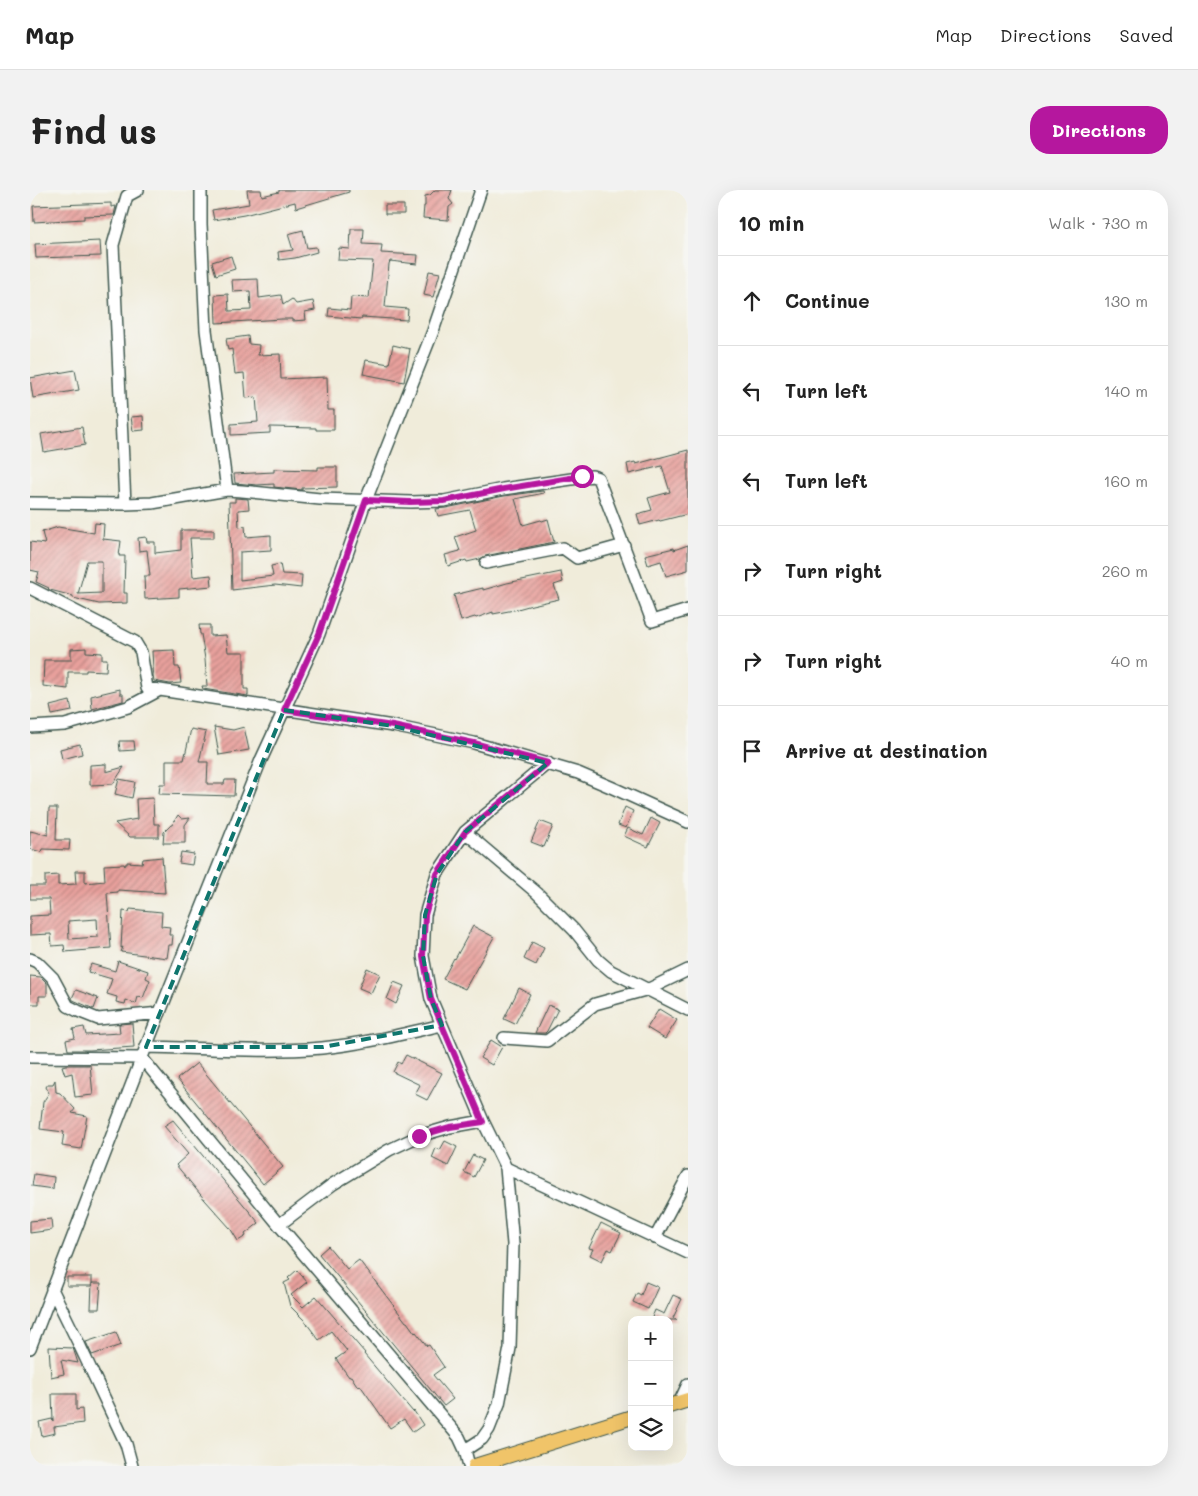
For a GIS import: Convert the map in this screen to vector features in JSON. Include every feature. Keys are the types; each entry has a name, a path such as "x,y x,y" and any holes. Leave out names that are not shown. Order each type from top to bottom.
{"main road":[{"path":"475,1466 628,1418"}],"street":[{"path":"125,504 114,245 127,196 138,190"},
{"path":"201,190 206,330 227,490"},
{"path":"30,1348 146,1047 261,760 319,634 366,500 433,331 480,190"},
{"path":"30,503 152,503 227,490 320,499 410,502 444,501 504,489 592,476 598,478 652,621 688,610"},
{"path":"486,563 562,548 577,558 624,545"},
{"path":"30,588 135,642 141,652 147,688 393,726 474,743 578,773 688,822"},
{"path":"30,727 65,725 97,716 128,707 158,691"},
{"path":"465,1450 482,1439 489,1429 499,1404 510,1348 513,1244 506,1168 483,1122 431,999 423,956 425,915 437,874 465,832 548,763"},
{"path":"465,832 537,893 574,930 598,960 611,971 688,1010"},
{"path":"30,959 37,962 53,978 68,1006 78,1011 98,1019 160,1013"},
{"path":"504,1038 547,1042 594,1004 648,989 688,970"},
{"path":"146,1047 272,1050 323,1048 382,1039 442,1025"},
{"path":"30,1057 142,1058"},
{"path":"142,1058 279,1225 458,1436 465,1450 469,1466"},
{"path":"279,1225 334,1184 389,1150 419,1136 450,1127 483,1122"},
{"path":"506,1168 688,1253"},
{"path":"655,1238 688,1176"},
{"path":"52,1289 126,1444 132,1466"},
{"path":"679,1403 688,1384"}],"highlighted area":[{"path":"284,710 393,726 548,763 465,832 437,874 425,915 423,956 431,999 442,1025 323,1047 146,1047"}],"building":[{"path":"247,190 261,190 262,196 279,192 279,190 349,190 349,192 296,208 295,202 244,215 214,220 212,210 249,204"},
{"path":"435,190 452,190 449,199 453,204 449,207 448,220 423,218 425,196 430,195"},
{"path":"111,203 111,207 116,206 114,215 84,216 84,219 34,222 33,206"},
{"path":"385,205 404,205 404,214 385,214"},
{"path":"351,229 364,229 363,244 382,245 381,253 418,255 417,264 390,261 389,264 385,307 408,309 407,320 328,316 329,308 350,310 351,297 369,298 373,261 338,260 339,248 350,249"},
{"path":"303,230 307,248 316,247 317,252 279,260 278,252 293,250 288,234"},
{"path":"100,241 101,256 36,258 35,244"},
{"path":"231,256 235,269 216,275 212,262"},
{"path":"429,271 440,273 433,297 424,295"},
{"path":"258,279 259,298 281,295 283,305 292,299 296,304 313,301 315,310 305,312 306,320 292,321 292,319 282,319 216,323 215,295 228,294 229,311 251,310 250,291 233,292 232,280"},
{"path":"248,336 249,344 259,345 258,355 280,354 281,379 327,377 328,410 334,410 334,430 270,427 270,433 231,435 231,424 258,422 256,397 246,398 244,373 235,374 232,349 228,350 226,339"},
{"path":"393,345 410,349 404,382 363,374 366,360 389,364"},
{"path":"75,370 79,390 33,398 30,378"},
{"path":"143,416 144,430 133,431 131,417"},
{"path":"82,427 85,445 44,452 41,434"},
{"path":"688,450 688,514 640,525 637,514 652,510 648,498 670,492 662,466 629,474 627,464 635,462 636,464"},
{"path":"318,467 337,467 337,487 302,488 302,490 274,487 274,484 235,483 234,474 274,472 274,469 318,470"},
{"path":"543,491 544,493 515,499 523,525 548,519 554,542 485,556 467,562 466,560 448,566 445,555 460,551 455,537 476,530 470,510 438,516 436,509 504,496"},
{"path":"235,498 248,499 249,509 238,510 239,527 245,526 246,537 271,535 271,550 240,552 240,580 273,576 271,566 280,564 282,574 302,575 301,588 275,585 232,590 229,502 235,502"},
{"path":"95,523 104,524 103,539 121,541 119,556 125,556 124,593 127,593 127,603 99,604 73,598 73,596 50,590 36,582 39,572 30,570 30,542 45,544 42,532 58,527 94,533","holes":["87,561 102,561 102,593 78,594"]},
{"path":"181,530 214,530 214,538 190,538 193,577 211,575 212,586 179,589 179,597 145,599 144,576 150,576 147,550 139,551 138,538 146,537 147,542 155,542 155,553 181,550"},
{"path":"688,545 688,570 666,576 661,561 648,565 645,555 674,548 674,550"},
{"path":"561,572 563,582 554,585 559,599 514,610 493,614 493,612 461,621 454,595"},
{"path":"199,625 210,625 210,636 226,635 228,652 244,652 244,689 248,689 248,696 203,689 202,686 207,686 205,659"},
{"path":"86,648 86,652 102,653 102,659 107,659 106,671 86,670 86,672 68,672 68,689 43,686 44,660 71,660 71,649"},
{"path":"174,650 175,667 179,667 181,683 170,684 154,681 152,651"},
{"path":"120,689 120,694 123,694 123,701 92,709 91,696"},
{"path":"70,701 72,711 52,715 50,706"},
{"path":"214,727 233,730 244,727 249,750 219,755"},
{"path":"191,729 206,732 199,762 208,762 207,784 224,784 225,780 235,780 234,796 159,794 160,784 166,784 166,760 184,760"},
{"path":"119,741 134,741 135,750 120,751"},
{"path":"80,744 82,754 62,759 60,749"},
{"path":"106,764 106,772 124,767 113,784 90,785 90,765"},
{"path":"119,779 135,782 132,798 115,794"},
{"path":"153,798 154,824 159,824 159,837 130,837 115,823 137,819 136,799"},
{"path":"625,807 633,811 626,828 618,825"},
{"path":"49,808 57,808 56,840 70,840 69,850 43,849 42,852 30,849 30,831 48,835"},
{"path":"178,815 182,819 190,818 185,825 185,843 163,843 164,832 172,825"},
{"path":"651,818 660,823 648,847 624,836 628,828 643,835"},
{"path":"540,821 553,826 544,847 531,842"},
{"path":"181,852 194,854 192,865 179,863"},
{"path":"162,857 165,893 118,890 118,892 107,893 111,948 65,952 64,945 52,946 51,934 30,935 30,916 50,915 49,899 30,899 30,886 45,886 45,876 58,875 58,885 76,884 75,871 85,871 85,883 105,881 104,865 124,864 125,866 127,862 142,863 143,859","holes":["97,919 98,937 69,939 68,921"]},
{"path":"130,909 162,912 161,926 170,927 169,935 173,935 172,945 169,945 167,958 121,952 123,947 121,948 123,911 129,912"},
{"path":"473,926 494,937 465,989 443,979"},
{"path":"532,942 544,948 536,965 524,959"},
{"path":"118,961 148,971 146,978 150,980 143,998 138,997 136,1004 126,1000 125,1004 116,1002 117,997 107,994 112,979 88,972 91,964 115,971"},
{"path":"367,968 380,974 371,993 359,988"},
{"path":"30,976 41,977 47,983 47,996 39,996 39,1004 30,1004"},
{"path":"394,982 404,986 396,1004 387,999"},
{"path":"519,988 530,994 515,1024 504,1019"},
{"path":"76,990 98,998 94,1009 73,1000 72,998"},
{"path":"548,1005 558,1009 547,1031 545,1033 535,1033"},
{"path":"659,1009 677,1020 665,1039 647,1028"},
{"path":"132,1023 134,1047 68,1050 66,1040 75,1038 73,1029 84,1027 86,1035 120,1033 119,1024"},
{"path":"491,1040 502,1047 492,1065 480,1058"},
{"path":"406,1055 442,1073 427,1100 415,1094 420,1085 393,1072 398,1062 401,1064"},
{"path":"197,1063 283,1167 263,1184 177,1079"},
{"path":"90,1065 93,1095 75,1097 72,1073 65,1075 62,1066"},
{"path":"55,1080 56,1092 60,1093 75,1109 72,1113 87,1116 81,1149 62,1146 64,1132 40,1129 43,1102 49,1093 46,1087 48,1084 53,1084"},
{"path":"173,1120 259,1223 238,1241 230,1228 176,1165 188,1154 164,1126"},
{"path":"445,1141 457,1147 448,1166 432,1158 436,1148 440,1150"},
{"path":"473,1155 483,1160 474,1177 464,1172"},
{"path":"34,1174 54,1177 53,1189 32,1186"},
{"path":"51,1219 52,1230 30,1233 30,1221"},
{"path":"601,1223 621,1233 612,1251 608,1249 602,1261 590,1255 593,1249 589,1248"},
{"path":"328,1246 347,1269 359,1260 415,1333 427,1346 429,1345 444,1367 433,1375 453,1399 444,1406 319,1254"},
{"path":"297,1270 307,1282 291,1295 303,1307 316,1296 414,1411 423,1425 413,1432 404,1419 390,1428 360,1385 358,1387 336,1359 347,1351 331,1331 319,1340 304,1320 290,1306 284,1283 290,1280 288,1278"},
{"path":"67,1277 92,1277 92,1286 67,1286"},
{"path":"646,1282 658,1287 648,1309 633,1302 637,1293 641,1295"},
{"path":"92,1283 101,1283 99,1309 91,1309"},
{"path":"673,1295 682,1299 673,1318 673,1316 653,1316 655,1310 664,1314"},
{"path":"116,1332 121,1345 92,1355 86,1342"},
{"path":"49,1347 73,1348 78,1363 61,1360 64,1374 51,1377"},
{"path":"52,1394 76,1394 76,1410 82,1409 83,1423 54,1427 55,1433 42,1436 39,1422 52,1419 53,1421"}],"route":[{"path":"419,1136 450,1127 483,1122 431,999 423,956 425,915 437,874 465,832 548,763 474,743 393,726 284,710 319,634 366,500 444,501 582,476"}]}
